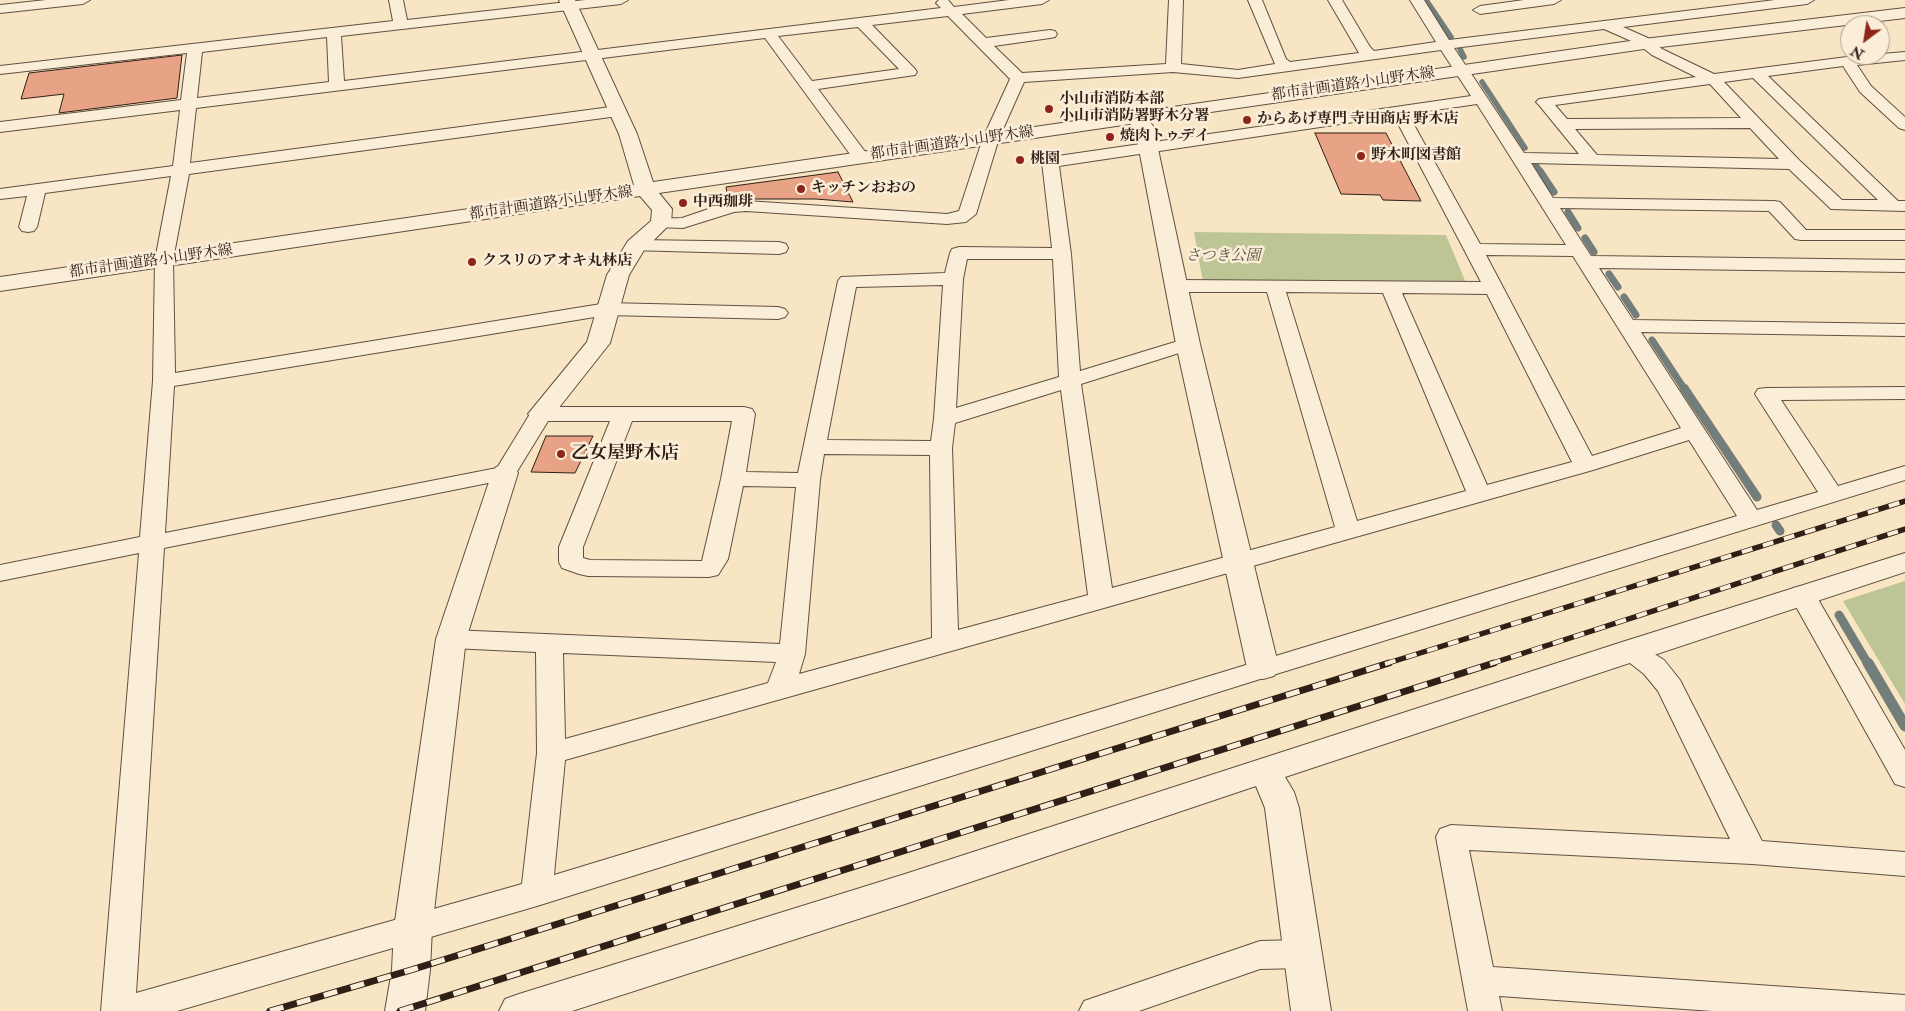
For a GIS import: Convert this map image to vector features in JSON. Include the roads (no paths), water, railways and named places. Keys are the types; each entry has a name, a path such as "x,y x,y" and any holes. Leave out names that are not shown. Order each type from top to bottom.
{"street":[{"path":"0,9 83,0"},
{"path":"396,0 401,25"},
{"path":"0,70 401,25 568,3 621,0"},
{"path":"0,127 769,34 861,22 945,5 1042,0"},
{"path":"1173,68 1176,0"},
{"path":"1255,0 1280,61 1287,67"},
{"path":"1335,0 1364,50 1370,56"},
{"path":"1417,0 1460,70 1481,99 1751,520"},
{"path":"1476,5 1554,0"},
{"path":"945,5 1018,78 1173,68 1238,74 1446,45 1802,0"},
{"path":"568,3 628,134 645,190 662,209 661,223"},
{"path":"1476,5 1501,38"},
{"name":"都市計画道路小山野木線","path":"0,284 1460,70 1644,44 1905,12"},
{"path":"807,86 910,72 861,22"},
{"path":"1606,25 1642,41 1657,52 1714,80 1793,164 1837,205 1900,206"},
{"path":"334,32 336,86"},
{"path":"769,34 861,157"},
{"path":"984,43 1050,34"},
{"path":"118,1011 164,381 164,260 181,170 195,48"},
{"path":"1890,57 1905,56"},
{"path":"1593,160 1544,102 1840,62"},
{"path":"1850,65 1866,89 1905,125"},
{"path":"1757,74 1900,206"},
{"path":"405,1011 451,639 505,473 541,414 598,343 618,275 636,246 661,223 683,223 732,207 746,206 946,219 960,218 967,214 991,138 1018,78"},
{"path":"1101,600 1070,380 1062,254 1050,162 1481,99"},
{"path":"1398,110 1474,249 1585,465"},
{"path":"0,194 618,111"},
{"path":"1133,117 1144,126 1150,148 1188,344 1263,668"},
{"path":"1563,124 1756,123"},
{"path":"1519,158 1793,164"},
{"path":"28,227 37,189"},
{"path":"1548,204 1774,206 1801,235 1905,235"},
{"path":"636,246 779,248"},
{"path":"1474,249 1582,257 1905,266"},
{"path":"945,643 941,448 953,280 959,253 1062,254"},
{"path":"780,689 792,654 808,480 848,280 953,280"},
{"path":"1178,286 1494,288"},
{"path":"1274,287 1348,531"},
{"path":"1390,288 1479,494"},
{"path":"164,381 607,309 777,318 784,294"},
{"path":"1627,326 1905,330"},
{"path":"944,419 1188,344"},
{"path":"1832,495 1766,394 1905,393"},
{"path":"541,414 624,413 744,414 733,479 716,558 709,569 588,568 571,562 571,547 624,413"},
{"path":"551,753 1585,465 1695,431"},
{"path":"814,447 941,448"},
{"path":"0,573 505,473"},
{"path":"126,1011 537,892 1263,668 1905,473"},
{"path":"733,479 808,480"},
{"path":"520,1011 896,892 1630,650 1905,562"},
{"path":"1802,594 1905,776"},
{"path":"451,639 792,654"},
{"path":"537,892 551,753 549,644"},
{"path":"1630,650 1654,667 1670,687 1752,852"},
{"path":"1264,772 1277,792 1282,808 1311,1011"},
{"path":"1905,864 1752,852 1451,837 1481,995 1905,1010"},
{"path":"1096,1011 1260,956 1302,954"}],"waterway":[{"path":"1426,0 1451,37"},
{"path":"1460,49 1464,57"},
{"path":"1482,82 1525,148"},
{"path":"1536,165 1541,172"},
{"path":"1540,171 1554,192"},
{"path":"1568,212 1578,228"},
{"path":"1585,238 1594,252"},
{"path":"1609,274 1618,287"},
{"path":"1624,297 1636,315"},
{"path":"1652,340 1685,390"},
{"path":"1684,388 1757,497"},
{"path":"1776,525 1780,531"},
{"path":"1839,615 1868,664"},
{"path":"1868,663 1905,726"}],"railway":[{"path":"1385,664 1905,501"},
{"path":"1490,664 1905,529"},
{"path":"270,1011 411,970 1389,663"},
{"path":"400,1011 1494,663"}],"place":[{"name":"小山市消防本部 小山市消防署野木分署","path":"1049,109"},
{"name":"からあげ専門 寺田商店 野木店","path":"1247,120"},
{"name":"焼肉トゥデイ","path":"1110,137"},
{"name":"野木町図書館","path":"1361,156"},
{"name":"桃園","path":"1020,160"},
{"name":"キッチンおおの","path":"801,189"},
{"name":"中西珈琲","path":"683,203"},
{"name":"クスリのアオキ丸林店","path":"472,262"},
{"name":"乙女屋野木店","path":"561,454"}],"park label":[{"name":"さつき公園","path":"1223,257"}]}
